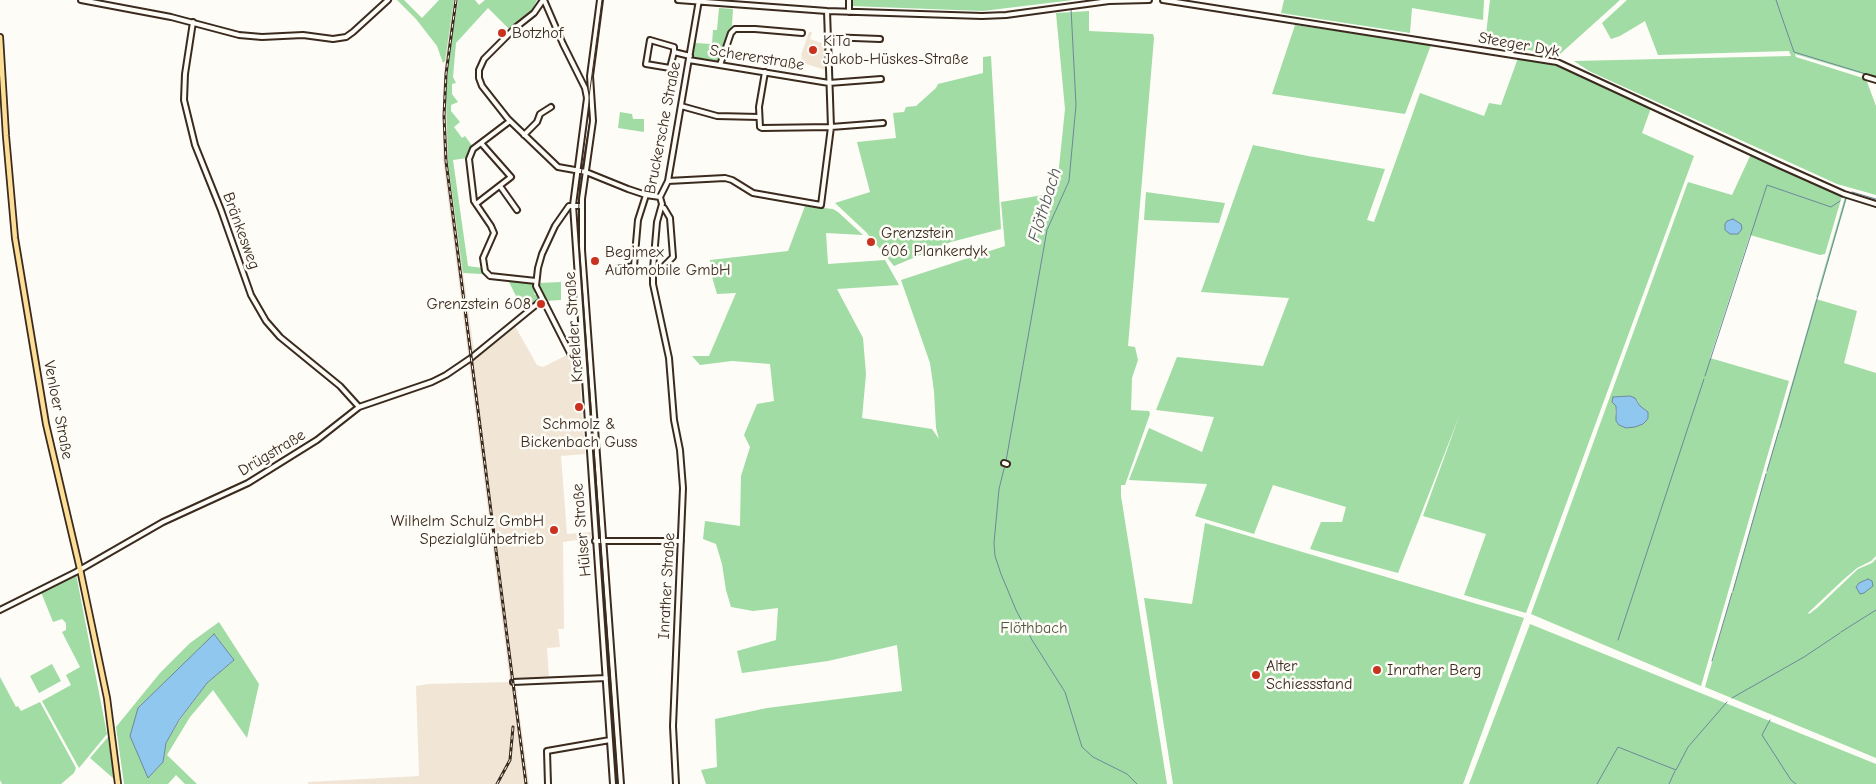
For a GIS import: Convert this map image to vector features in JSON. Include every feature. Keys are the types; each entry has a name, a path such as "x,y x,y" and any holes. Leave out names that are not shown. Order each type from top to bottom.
{"main road":[{"name":"Venloer Straße","path":"0,37 15,238 46,424 80,569 107,698 118,784"}],"street":[{"path":"80,0 193,22 252,36 303,35 340,39 353,32 388,0"},
{"path":"543,0 580,78 585,80 590,76"},
{"path":"543,0 534,13 515,28 486,56 480,66 479,78 482,86 510,121 558,167 586,172 618,186 646,195 660,197"},
{"name":"Krefelder Straße","path":"596,447 582,250 582,206 593,121 590,76 600,0"},
{"path":"678,0 827,11 982,16 1006,15 1109,1 1149,0"},
{"path":"849,0 849,12"},
{"name":"Steeger Dyk","path":"1163,0 1557,62 1843,194 1876,204"},
{"name":"Bruckersche Straße","path":"653,269 661,269 673,257 670,218 660,197 668,181 699,1"},
{"path":"668,181 726,178 753,193 821,205 831,127 827,11"},
{"name":"Bränkesweg","path":"193,22 185,74 184,100 195,145 251,295 266,321 280,337 340,386 359,406"},
{"path":"720,65 731,33 735,29 755,28 802,33"},
{"path":"828,37 880,39"},
{"name":"Bruckersche Straße","path":"650,40 674,47 674,52 670,68 648,65 645,62 650,40"},
{"name":"Bruckersche Straße","path":"674,52 690,58"},
{"name":"Schererstraße","path":"690,58 720,65 829,83 881,79"},
{"path":"765,72 759,117 760,127 762,128 831,127 883,123"},
{"path":"1866,77 1876,80"},
{"name":"Krefelder Straße","path":"580,78 587,98 573,205 584,380"},
{"path":"524,135 537,122 540,114 551,106"},
{"path":"681,106 717,116 759,117"},
{"path":"510,121 473,149 469,159 473,197 494,233 483,258 486,275 536,281"},
{"path":"476,204 510,179 510,175 481,143"},
{"path":"500,186 518,210"},
{"path":"617,269 634,266 638,220 646,195"},
{"path":"582,206 573,205 567,207 555,226 542,254 536,281 536,286 542,300 571,355 582,352"},
{"name":"Bruckersche Straße","path":"663,206 657,222 653,284 669,358 671,390"},
{"name":"Drügstraße","path":"0,610 80,569 163,522 248,483 318,440 359,406 432,382 446,375 476,354 542,300"},
{"name":"Hülser Straße","path":"584,380 613,784"},
{"name":"Inrather Straße","path":"671,390 683,488 673,726 676,784"},
{"name":"Hülser Straße","path":"596,447 621,784"},
{"path":"595,541 681,541"},
{"path":"513,682 613,678"},
{"path":"548,784 546,751 610,740"}],"shaded area":[{"path":"454,0 458,0 448,73 448,163 475,358 515,326 537,365 543,367 569,354 580,379 585,454 561,456 567,534 591,532 591,538 563,542 564,629 558,629 560,647 547,648 549,678 515,680 529,784 308,784 308,782 419,776 416,686 510,682 443,160 445,61"},
{"name":"KiTa Jakob-Hüskes-Straße","path":"809,32 812,32 810,39 824,44 825,70 800,62"}],"green space":[{"path":"397,0 404,0 422,18 439,0 454,0 445,61 443,63 437,46 416,19"},
{"path":"458,0 475,0 479,5 485,0 537,0 532,10 509,29 488,8 456,43 453,77 456,83 452,84 452,94 458,102 451,105 451,111 460,122 454,127 462,138 465,136 473,147 467,158 453,160 468,266 482,268 483,274 463,273 448,163 446,93 449,58"},
{"path":"851,0 1073,0 983,11 851,6"},
{"path":"1284,0 1484,0 1483,20 1412,8 1410,33 1281,13"},
{"path":"1490,0 1620,0 1559,55 1485,43"},
{"path":"1627,0 1876,0 1876,78 1795,54 1796,57 1866,79 1876,106 1876,195 1837,184 1589,71 1574,61 1791,56 1789,51 1658,55 1645,21 1620,36 1611,39 1602,23"},
{"path":"719,8 733,9 732,25 719,59 716,62 695,59 692,55 695,43 712,44 713,30 717,30"},
{"path":"1089,11 1089,31 1153,34 1154,38 1128,346 1135,347 1138,360 1132,378 1131,410 1149,411 1150,414 1125,485 1121,485 1121,496 1167,784 706,784 701,770 717,767 715,719 767,708 902,691 897,645 828,661 742,673 737,651 776,640 778,608 753,611 731,607 716,544 703,539 705,521 740,526 741,476 750,447 744,435 757,404 774,401 770,364 732,361 700,365 692,356 709,356 736,293 717,294 710,270 710,260 788,251 805,206 833,209 838,212 863,235 826,233 828,264 885,260 899,285 837,289 863,338 866,374 862,418 932,429 939,439 936,428 930,363 901,280 1005,246 1001,202 1049,194 1058,177 1065,109 1056,13"},
{"path":"1295,25 1431,45 1405,114 1272,94"},
{"path":"991,56 1001,229 951,242 894,266 866,232 835,203 870,192 857,142 896,138 893,113 904,112 906,107 916,106 938,84 983,73 983,57"},
{"path":"1518,58 1557,66 1651,108 1642,133 1694,156 1526,613 1464,595 1486,534 1423,516 1460,414 1398,573 1310,549 1321,522 1342,522 1346,507 1273,485 1254,534 1195,516 1207,484 1129,480 1149,428 1202,452 1214,417 1156,410 1177,357 1263,366 1289,298 1201,292 1253,145 1385,169 1367,220 1374,222 1420,93 1484,116 1489,103 1501,105"},
{"path":"620,112 632,114 633,119 644,119 644,132 618,128"},
{"path":"1751,154 1842,196 1825,254 1820,255 1750,235 1710,358 1789,381 1701,686 1531,614 1688,182 1732,195","holes":["1630,396 1638,401 1640,406 1648,412 1648,418 1643,424 1629,428 1618,424 1613,397"]},
{"path":"1146,192 1225,203 1219,223 1144,220"},
{"path":"1845,197 1847,198 1818,297 1816,297"},
{"path":"508,280 532,282 536,292 534,293 537,295 538,300 524,312"},
{"path":"561,282 561,300 545,301 539,283"},
{"path":"1816,299 1857,311 1844,363 1876,373 1876,556 1871,561 1857,568 1808,613 1817,608 1858,569 1872,563 1876,559 1876,758 1705,687"},
{"path":"1205,523 1524,618 1463,784 1173,784 1144,598 1192,604"},
{"path":"76,574 107,734 79,768 42,701 71,685 66,675 80,667 62,632 66,630 66,623 62,619 53,622 41,592"},
{"path":"219,622 259,684 247,738 213,690 190,717 167,755 197,784 185,784 176,775 168,784 124,784 116,727 160,673 190,643","holes":["214,634 234,660 207,683 179,721 166,743 163,762 148,778"]},
{"path":"1530,624 1876,764 1876,784 1469,784"},
{"path":"52,664 61,681 39,693 30,676"},
{"path":"0,677 16,707 18,706 21,711 40,702 76,768 74,773 61,784 2,784 0,780"},
{"path":"108,737 114,779 90,758"}],"water":[{"path":"1733,219 1741,224 1742,229 1738,234 1730,234 1725,230 1727,221"},
{"path":"1630,396 1635,398 1640,406 1648,412 1648,418 1643,424 1635,427 1626,428 1619,425 1616,421 1616,406 1612,402 1613,397"},
{"path":"1868,579 1872,581 1873,586 1860,594 1856,587 1859,583"},
{"path":"214,634 234,660 207,683 179,720 166,743 163,762 148,778 130,736 138,708"}],"waterway":[{"path":"1776,0 1794,52 1876,77"},
{"name":"Flöthbach","path":"1071,8 1076,105 1069,181 1047,230 1006,461 999,489 994,543 995,556 1016,610 1032,640 1065,692 1082,747 1093,757 1127,774 1137,784"},
{"path":"1705,376 1767,185 1831,207 1840,201"},
{"path":"1852,192 1876,199"},
{"path":"1780,428 1846,198"},
{"path":"1618,640 1704,379"},
{"path":"1767,471 1779,430"},
{"path":"1733,591 1766,474"},
{"path":"1712,661 1732,593"},
{"path":"1841,632 1876,610"},
{"path":"1732,698 1804,657 1840,633"},
{"path":"1597,784 1618,747 1676,770 1688,747 1727,702"},
{"path":"1770,720 1762,735 1791,780 1796,784"},
{"path":"1669,784 1675,771"}],"tram line":[{"path":"602,0 589,97 590,120 580,181 578,225 618,784"}],"railway":[{"path":"456,0 446,74 444,116 446,161 526,784"},
{"path":"497,784 510,760 513,727"}],"place":[{"name":"Botzhof","path":"502,33"},
{"name":"KiTa Jakob-Hüskes-Straße","path":"813,50"},
{"name":"Grenzstein 606 Plankerdyk","path":"871,242"},
{"name":"Begimex Automobile GmbH","path":"595,261"},
{"name":"Grenzstein 608","path":"541,304"},
{"name":"Schmolz & Bickenbach Guss","path":"579,407"},
{"name":"Wilhelm Schulz GmbH Spezialglühbetrieb","path":"554,530"},
{"name":"Inrather Berg","path":"1377,670"},
{"name":"Alter Schiessstand","path":"1256,675"}]}
